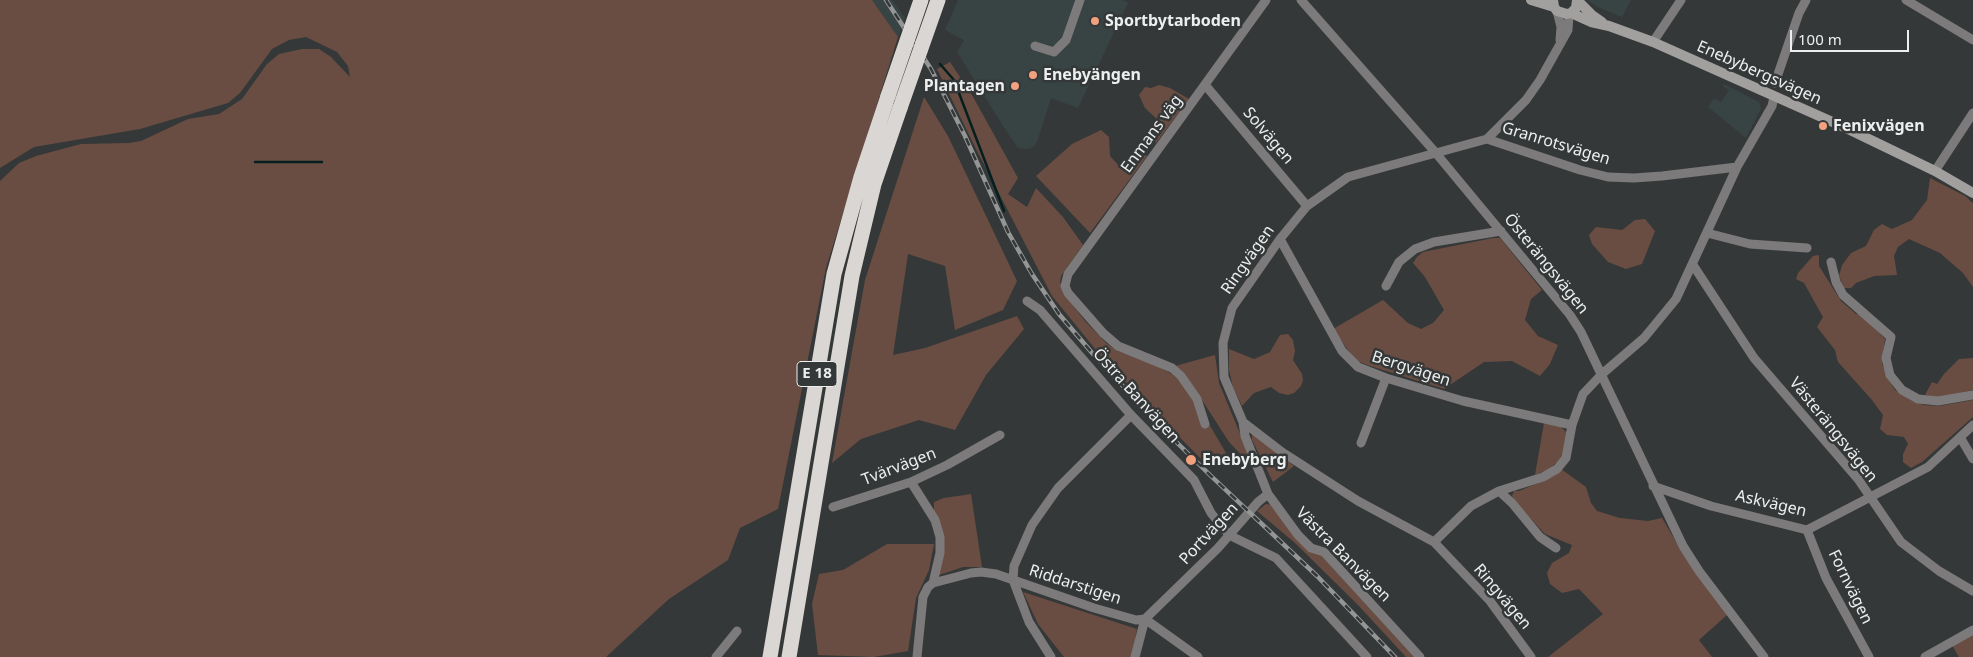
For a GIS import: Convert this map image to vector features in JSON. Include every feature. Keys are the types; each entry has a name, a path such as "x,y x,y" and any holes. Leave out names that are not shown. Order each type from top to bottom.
{"highway":[{"name":"E 18","path":"770,657 834,274 861,177 921,0"},
{"name":"E 18","path":"789,657 852,276 874,184 938,0"}],"main road":[{"path":"1531,0 1554,6"},
{"name":"Enebybergsvägen","path":"1578,1 1592,15 1609,26"},
{"path":"1570,13 1578,1"},
{"name":"Enebybergsvägen","path":"1554,6 1591,22 1609,26 1653,42 1846,128 1936,171 1973,193"}],"street":[{"path":"1034,46 1054,52 1066,40 1080,0"},
{"name":"Enmans väg","path":"1205,424 1197,399 1181,376 1172,368 1118,346 1068,293 1065,286 1068,274 1206,86 1266,0"},
{"name":"Österängsvägen","path":"1301,0 1435,152 1570,315 1581,332 1602,374 1653,486 1683,546 1764,657"},
{"path":"1653,42 1681,0"},
{"path":"1775,83 1799,13 1806,0"},
{"path":"1906,0 1972,38"},
{"name":"Ringvägen","path":"1554,6 1562,27 1560,42"},
{"name":"Ringvägen","path":"1531,657 1490,601 1434,542 1335,486 1282,452 1243,422 1224,377 1223,343 1232,308 1280,239 1307,206 1348,178 1486,139 1526,100 1540,80 1568,30 1570,13"},
{"name":"Solvägen","path":"1206,86 1307,206"},
{"path":"1434,542 1471,506 1499,491 1543,476 1557,469 1566,458 1572,425 1583,394 1602,374 1644,338 1676,299 1737,167 1772,106 1774,97"},
{"path":"1936,171 1973,113"},
{"name":"Granrotsvägen","path":"1486,139 1580,170 1608,177 1662,176 1737,167"},
{"path":"1386,286 1399,262 1415,249 1434,242 1501,231"},
{"path":"1707,233 1750,244 1807,248"},
{"name":"Bergvägen","path":"1280,239 1342,351 1358,368 1462,401 1572,425"},
{"path":"1831,262 1836,282 1843,295 1891,337 1886,358 1890,375 1902,390 1918,399 1938,401 1973,395"},
{"name":"Västerängsvägen","path":"1693,265 1754,358 1858,479 1869,498 1901,542 1939,571 1973,591"},
{"name":"Östra Banvägen","path":"1027,300 1040,310 1132,415 1194,480 1211,513 1229,536 1276,558 1367,657"},
{"path":"1361,443 1386,378"},
{"path":"1051,657 1029,622 1014,580 1014,566 1022,544 1048,501 1067,478 1132,415"},
{"path":"1243,422 1245,436 1268,494"},
{"name":"Askvägen","path":"1653,486 1711,506 1807,530 1928,467 1973,425"},
{"name":"Tvärvägen","path":"833,507 911,482 947,465 1000,435"},
{"path":"1960,438 1973,459"},
{"path":"911,482 935,520 940,536 940,553 933,582 928,587 924,597 915,657"},
{"path":"1499,491 1512,503 1540,537 1556,548"},
{"name":"Portvägen","path":"1145,619 1175,591 1229,536 1258,502 1268,494"},
{"name":"Västra Banvägen","path":"1268,494 1298,535 1311,548 1324,552 1420,657"},
{"name":"Fornvägen","path":"1807,530 1826,578 1869,657"},
{"name":"Riddarstigen","path":"933,582 981,572 996,574 1116,615 1136,620 1145,619 1198,657"},
{"path":"1135,657 1145,619"},
{"path":"1925,657 1973,630"},
{"path":"716,657 737,631"}],"shaded area":[{"path":"0,0 872,0 898,37 826,268 778,509 740,528 728,560 669,599 606,657 0,657 0,181 19,163 36,156 81,144 141,141 188,119 219,114 242,99 267,64 279,54 302,49 319,49 331,57 350,77 348,66 337,52 306,37 289,40 272,49 240,93 228,103 140,129 34,147 0,168"},
{"path":"872,0 892,0 905,18 898,37"},
{"name":"Enebyängen","path":"958,0 1123,0 1128,3 1078,108 1051,98 1037,142 1032,148 1025,149 1018,148 957,52 964,40 945,30"},
{"path":"1586,0 1631,0 1622,17"},
{"path":"950,62 972,95 1018,178 1008,194 1027,207 1036,188 1063,217 1083,245 1061,276 1060,282 1064,294 1085,321 1106,343 1118,351 1155,365 1172,374 1183,384 1226,453 1219,467 1209,467 1137,394 1101,356 1052,296 937,69"},
{"path":"1724,84 1759,102 1761,109 1746,138 1708,107 1714,98 1721,102 1729,90 1723,86"},
{"path":"1159,85 1170,88 1189,99 1156,143 1151,137 1159,121 1145,108 1139,95 1145,87 1151,88"},
{"path":"924,97 948,136 1017,281 1003,310 955,330 945,266 908,254 893,355 925,348 1017,316 1024,329 986,375 955,430 919,420 861,439 832,463 865,280"},
{"path":"1101,130 1109,137 1110,156 1121,168 1143,154 1147,156 1090,233 1036,176 1072,144"},
{"path":"1930,178 1965,196 1973,203 1973,287 1963,273 1940,253 1909,239 1898,247 1894,256 1897,275 1874,276 1856,283 1851,288 1844,288 1839,276 1842,265 1851,253 1866,246 1874,230 1882,224 1892,229 1912,220 1927,200"},
{"path":"1645,219 1655,231 1642,264 1626,269 1608,262 1592,244 1589,235 1596,227 1622,230 1635,220"},
{"path":"1500,238 1542,290 1531,299 1525,320 1538,336 1558,345 1550,364 1540,376 1512,361 1484,362 1444,389 1355,360 1333,329 1383,300 1408,323 1421,329 1433,323 1444,310 1425,277 1413,263 1417,257 1423,252"},
{"path":"1819,255 1819,266 1841,301 1856,314 1861,314 1885,339 1882,364 1895,390 1912,401 1924,405 1939,406 1973,400 1973,417 1922,462 1911,468 1903,462 1903,454 1908,444 1904,437 1887,435 1880,429 1883,415 1838,362 1835,350 1817,327 1823,317 1804,283 1796,279 1798,273 1813,256"},
{"path":"1288,334 1293,340 1295,351 1293,360 1302,374 1301,386 1294,393 1288,395 1279,393 1271,387 1254,393 1242,406 1233,387 1229,370 1229,349 1254,359 1270,352 1280,335"},
{"path":"1215,355 1219,383 1251,460 1246,460 1229,442 1193,386 1175,366"},
{"path":"1973,358 1973,390 1936,398 1925,395 1932,382 1937,384 1959,359"},
{"path":"1544,423 1559,425 1567,433 1562,458 1549,469 1535,475"},
{"path":"1252,433 1294,466 1273,482 1252,440"},
{"path":"1561,469 1586,487 1591,503 1597,511 1620,518 1648,521 1662,518 1682,552 1727,615 1699,640 1712,657 1548,657 1603,614 1579,589 1562,593 1550,584 1547,573 1552,563 1569,553 1572,545 1545,534 1515,502 1512,496 1514,491 1519,491 1554,476"},
{"path":"971,494 982,567 963,567 939,575 937,572 943,545 934,514 934,502 944,498"},
{"path":"1266,504 1273,505 1282,512 1414,657 1406,657 1358,605 1295,543 1257,511"},
{"path":"887,544 934,544 929,570 916,598 908,651 874,657 818,655 812,604 819,574 843,570"},
{"path":"1023,592 1137,629 1132,657 1064,657 1038,624"},
{"path":"1973,634 1973,657 1959,657 1952,645"}],"waterway":[{"path":"940,64 954,80 1004,211"},
{"path":"255,162 322,162"}],"railway":[{"path":"886,0 931,69 965,136 1008,232 1032,274 1059,314 1093,354 1160,426 1317,576 1395,657"}],"place":[{"name":"Sportbytarboden","path":"1095,21"},
{"name":"Enebyängen","path":"1033,75"},
{"name":"Plantagen","path":"1015,86"},
{"name":"Fenixvägen","path":"1823,126"},
{"name":"Enebyberg","path":"1191,460"}]}
